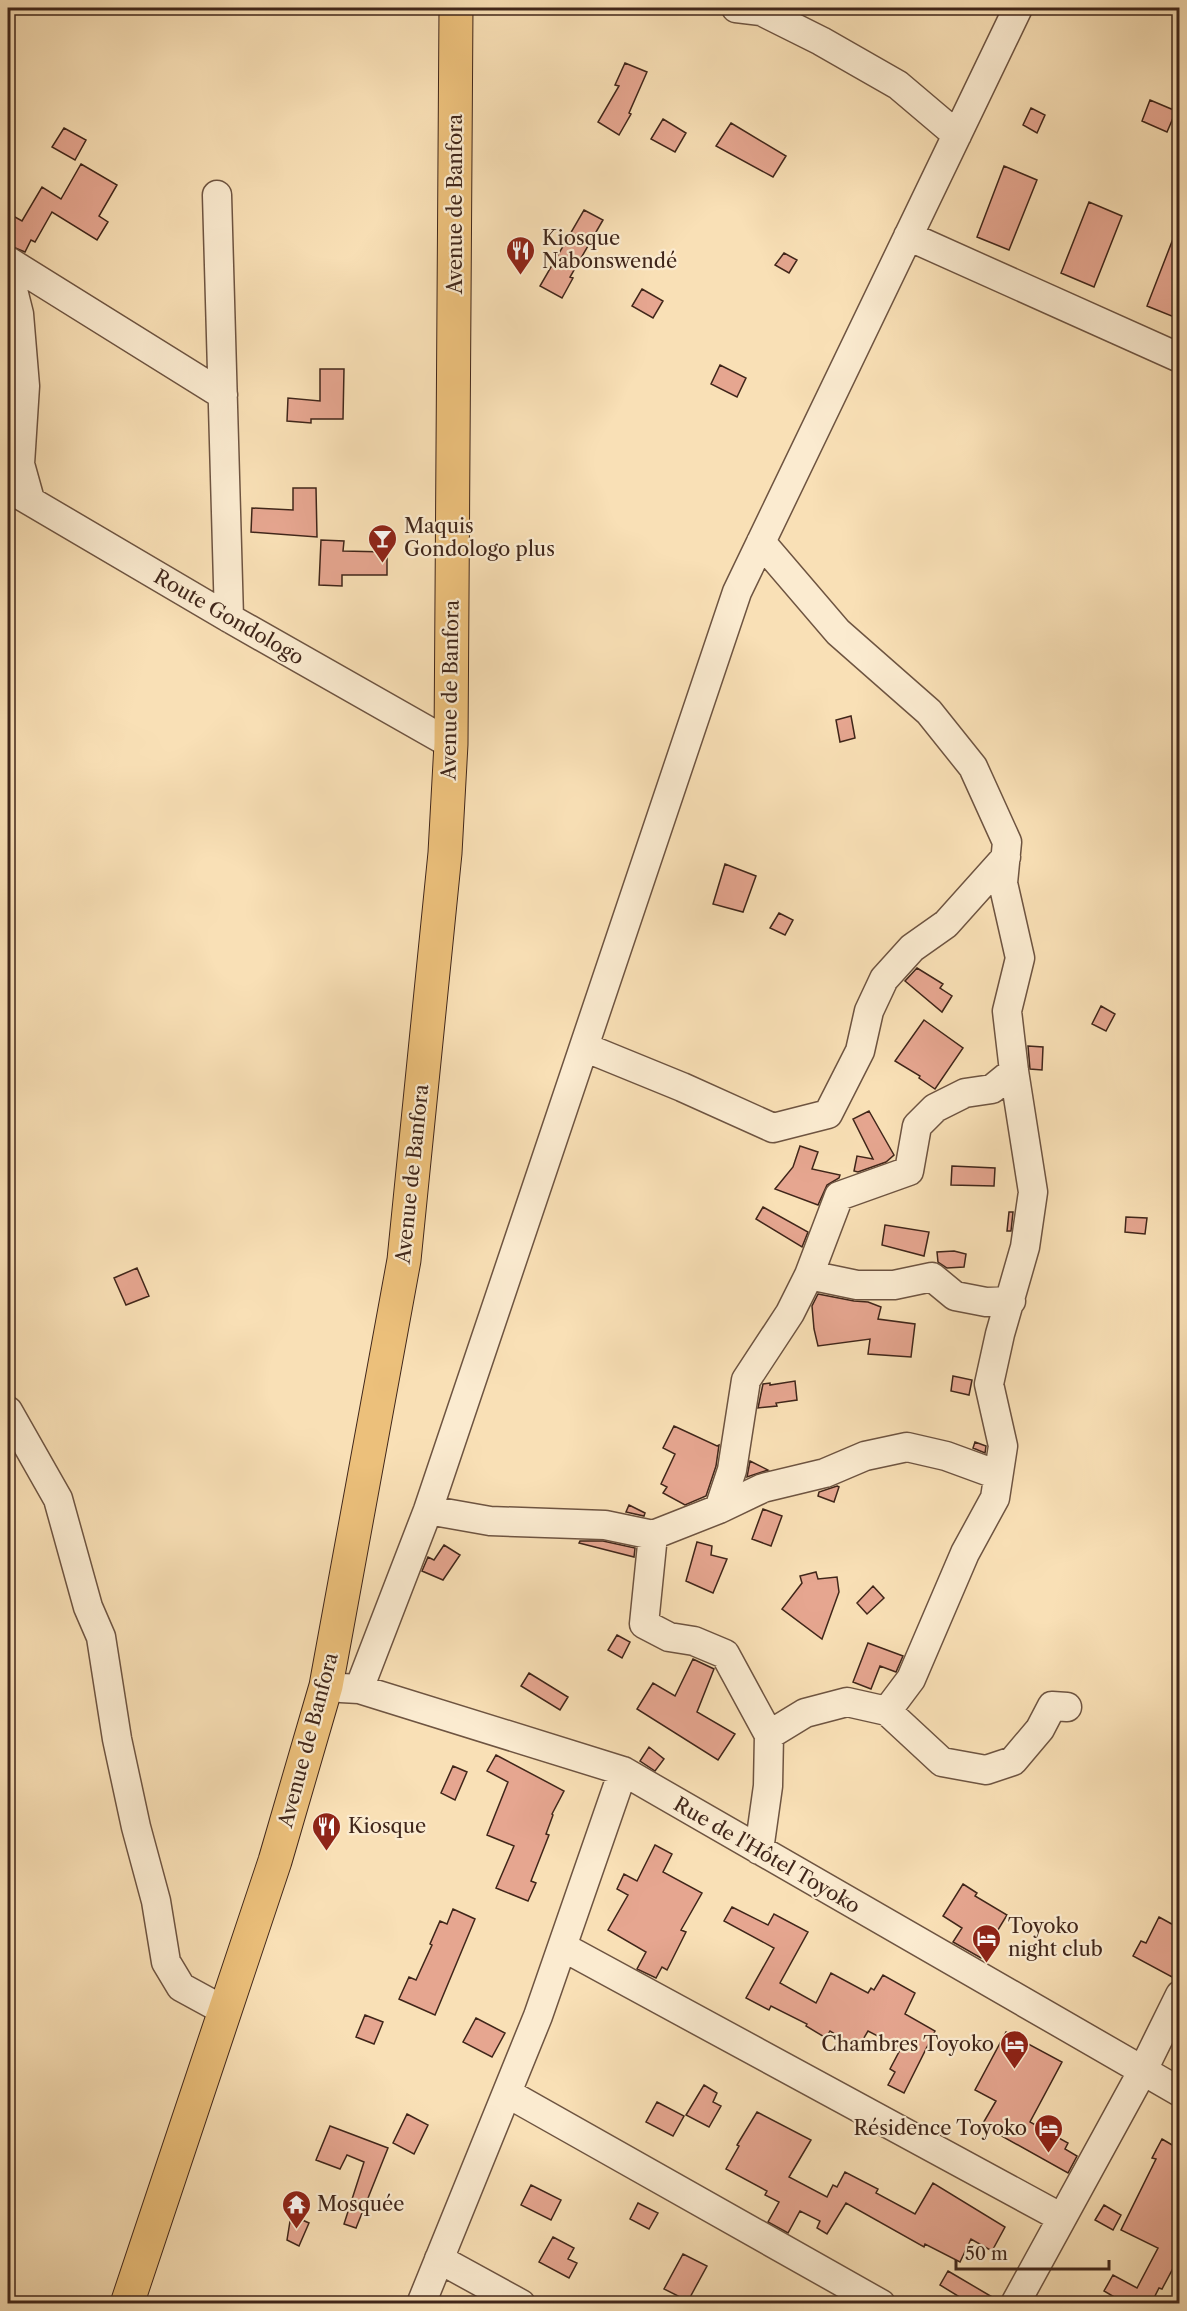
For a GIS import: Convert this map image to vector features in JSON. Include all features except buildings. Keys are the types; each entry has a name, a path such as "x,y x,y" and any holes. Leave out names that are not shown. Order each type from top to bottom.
{"main road":[{"name":"Avenue de Banfora","path":"127,2304 275,1861 326,1686 404,1260 445,853 451,744 456,8"}],"street":[{"path":"736,8 761,11 869,68 898,85 957,135"},
{"path":"359,1689 428,1510 737,592 1018,8"},
{"path":"217,195 229,618"},
{"path":"908,236 1179,358"},
{"path":"8,261 223,395"},
{"path":"8,270 19,314 25,386 19,494"},
{"name":"Route Gondologo","path":"19,494 229,618 451,744"},
{"path":"761,542 838,632 929,712 973,767 1007,842 1003,883 1020,958 1007,1011 1033,1192 1025,1247 1000,1334 989,1384 1004,1446 995,1498 965,1553 911,1679 887,1711"},
{"path":"584,1047 682,1087 773,1128 828,1114 860,1051 869,1011 884,979 912,948 946,924 1005,857"},
{"path":"719,1509 732,1470 746,1380 790,1313 809,1275 839,1196 909,1171 917,1126 934,1108 965,1093 992,1089 1014,1071"},
{"path":"809,1275 857,1285 894,1285 932,1277 954,1296 986,1302 1011,1301"},
{"path":"8,1411 58,1499 88,1607 101,1637 117,1739 136,1827 156,1901 166,1962 181,1987 225,2011"},
{"path":"428,1510 490,1521 605,1525 653,1535 719,1509 763,1488 825,1473 865,1456 907,1447 946,1456 998,1475"},
{"path":"653,1535 644,1624 669,1637 694,1641 725,1654 769,1735 768,1786 759,1850"},
{"name":"Rue de l'Hôtel Toyoko","path":"326,1686 359,1689 623,1771 1179,2092"},
{"path":"769,1735 806,1713 847,1702 887,1711 942,1762 986,1770 1013,1761 1040,1729 1052,1706 1067,1707"},
{"path":"421,2304 538,2016 623,1771"},
{"path":"563,1947 1062,2218"},
{"path":"1014,2304 1142,2072 1179,1995"},
{"path":"507,2093 881,2304"},
{"path":"439,2259 521,2304"}],"place":[{"name":"Kiosque Nabonswendé","path":"521,276"},
{"name":"Maquis Gondologo plus","path":"383,564"},
{"name":"Kiosque","path":"327,1852"},
{"name":"Toyoko night club","path":"987,1964"},
{"name":"Chambres Toyoko","path":"1015,2070"},
{"name":"Résidence Toyoko","path":"1048,2154"},
{"name":"Mosquée","path":"296,2230"}]}
